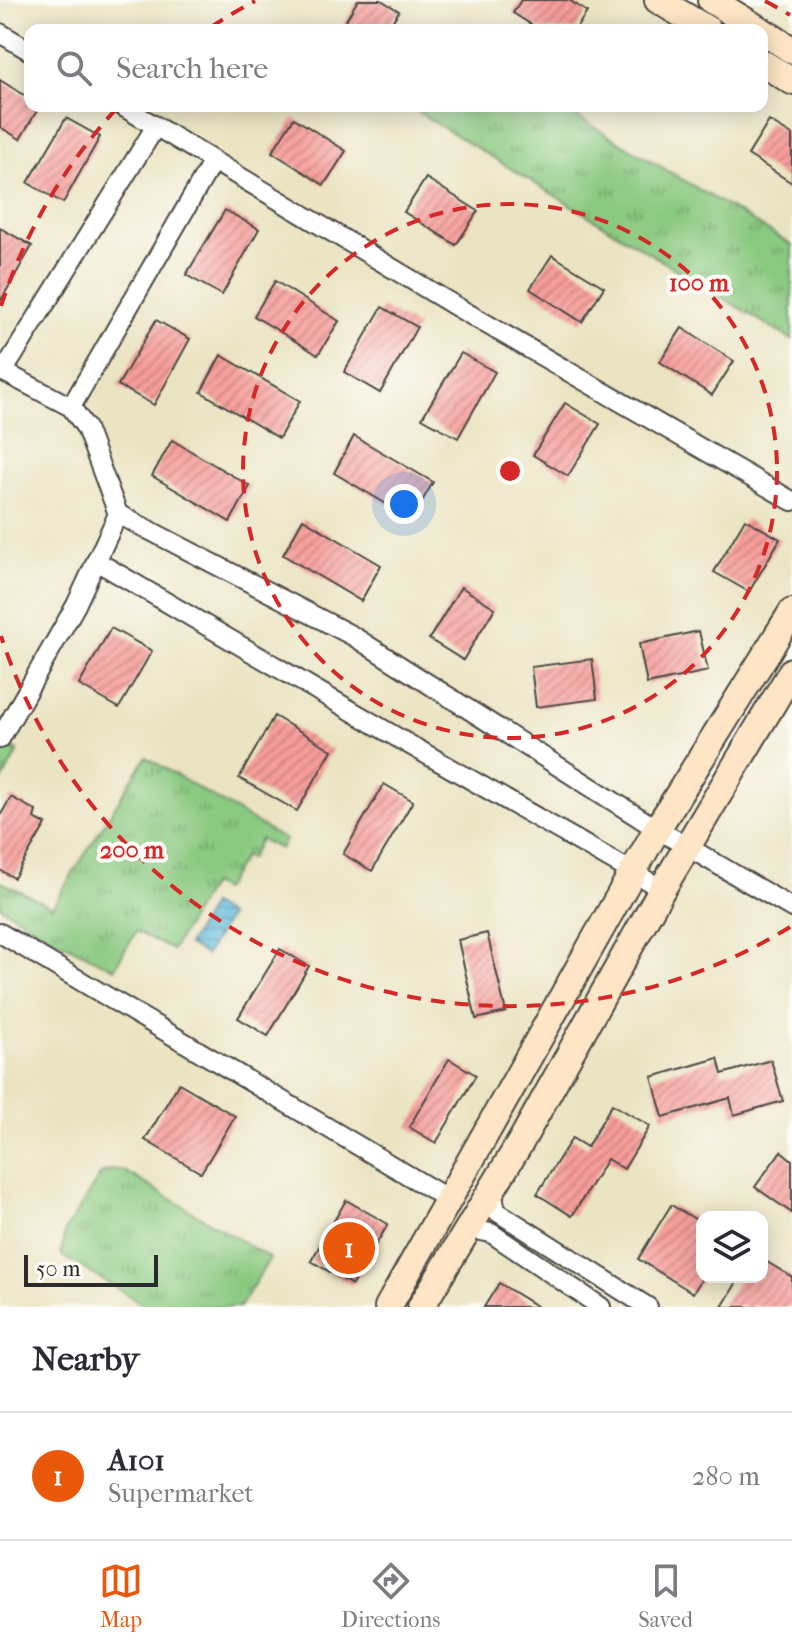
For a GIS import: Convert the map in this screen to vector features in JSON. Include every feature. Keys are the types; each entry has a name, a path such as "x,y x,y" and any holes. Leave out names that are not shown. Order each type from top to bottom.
{"main road":[{"path":"658,0 698,24"},
{"path":"711,0 750,24"},
{"path":"768,35 792,50"},
{"path":"768,67 792,81"},
{"path":"388,1307 657,829 792,612"},
{"path":"421,1307 520,1143 662,889 792,671"}],"street":[{"path":"0,33 24,47"},
{"path":"132,112 457,307 792,501"},
{"path":"156,126 2,371 71,407 86,428 118,514 353,636 657,829 792,908"},
{"path":"71,407 213,161"},
{"path":"0,739 76,605 118,514"},
{"path":"96,561 662,889"},
{"path":"0,933 448,1199"},
{"path":"492,1190 496,1211 648,1307"},
{"path":"464,1236 476,1230 491,1233 601,1307"}],"green space":[{"path":"418,112 569,112 792,245 792,340"},
{"path":"6,745 18,751 0,785 0,756"},
{"path":"146,757 285,840 280,849 260,839 250,859 244,856 223,890 211,884 172,950 136,931 114,969 39,931 0,906 0,881 52,907"},
{"path":"112,1169 124,1171 270,1258 240,1307 148,1307 61,1255 65,1231 101,1174"}],"water":[{"path":"211,905 229,916 206,955 188,945"}],"building":[{"path":"358,0 381,0 399,11 391,24 344,24"},
{"path":"521,0 569,0 587,12 579,24 530,24 513,13"},
{"path":"0,80 24,95 24,112 36,112 20,139 0,127"},
{"path":"66,118 100,137 63,203 28,183"},
{"path":"294,118 346,151 324,185 272,152"},
{"path":"769,121 792,135 792,183 748,155"},
{"path":"426,178 478,211 456,245 404,212"},
{"path":"225,210 259,229 222,295 186,275"},
{"path":"0,228 32,246 0,302"},
{"path":"552,255 604,287 582,322 530,289"},
{"path":"275,281 339,321 318,355 254,316"},
{"path":"382,307 417,327 380,393 344,372"},
{"path":"156,320 190,339 154,405 118,385"},
{"path":"682,328 734,361 712,395 660,362"},
{"path":"461,353 495,372 458,438 422,418"},
{"path":"221,355 300,401 279,438 201,392"},
{"path":"565,403 600,424 568,476 533,455"},
{"path":"354,436 433,482 412,519 334,473"},
{"path":"172,440 250,486 230,522 152,476"},
{"path":"303,519 381,565 361,601 283,555"},
{"path":"745,519 780,539 749,592 714,572"},
{"path":"461,587 495,608 463,660 429,639"},
{"path":"111,628 152,651 119,708 79,685"},
{"path":"699,631 708,671 647,684 639,644"},
{"path":"592,659 597,699 536,707 531,667"},
{"path":"274,716 332,750 297,811 239,778"},
{"path":"384,784 413,801 372,871 343,854"},
{"path":"11,797 36,811 34,818 46,824 14,878 0,870 0,816"},
{"path":"487,933 506,1012 476,1019 458,940"},
{"path":"280,949 309,966 268,1036 238,1018"},
{"path":"718,1058 722,1074 771,1060 783,1101 734,1115 730,1098 663,1117 652,1077"},
{"path":"449,1059 476,1075 436,1143 409,1127"},
{"path":"179,1083 235,1116 201,1173 145,1140"},
{"path":"612,1104 650,1126 624,1169 607,1159 572,1216 537,1194 572,1138 587,1147"},
{"path":"781,1151 792,1160 792,1213 755,1187"},
{"path":"346,1200 388,1224 352,1285 311,1261"},
{"path":"671,1205 696,1220 696,1283 699,1283 693,1293 638,1259"},
{"path":"768,1263 792,1277 792,1307 722,1307 736,1283 768,1283"},
{"path":"499,1283 538,1307 484,1307"}],"place":[{"name":"A101","path":"349,1248"}]}
